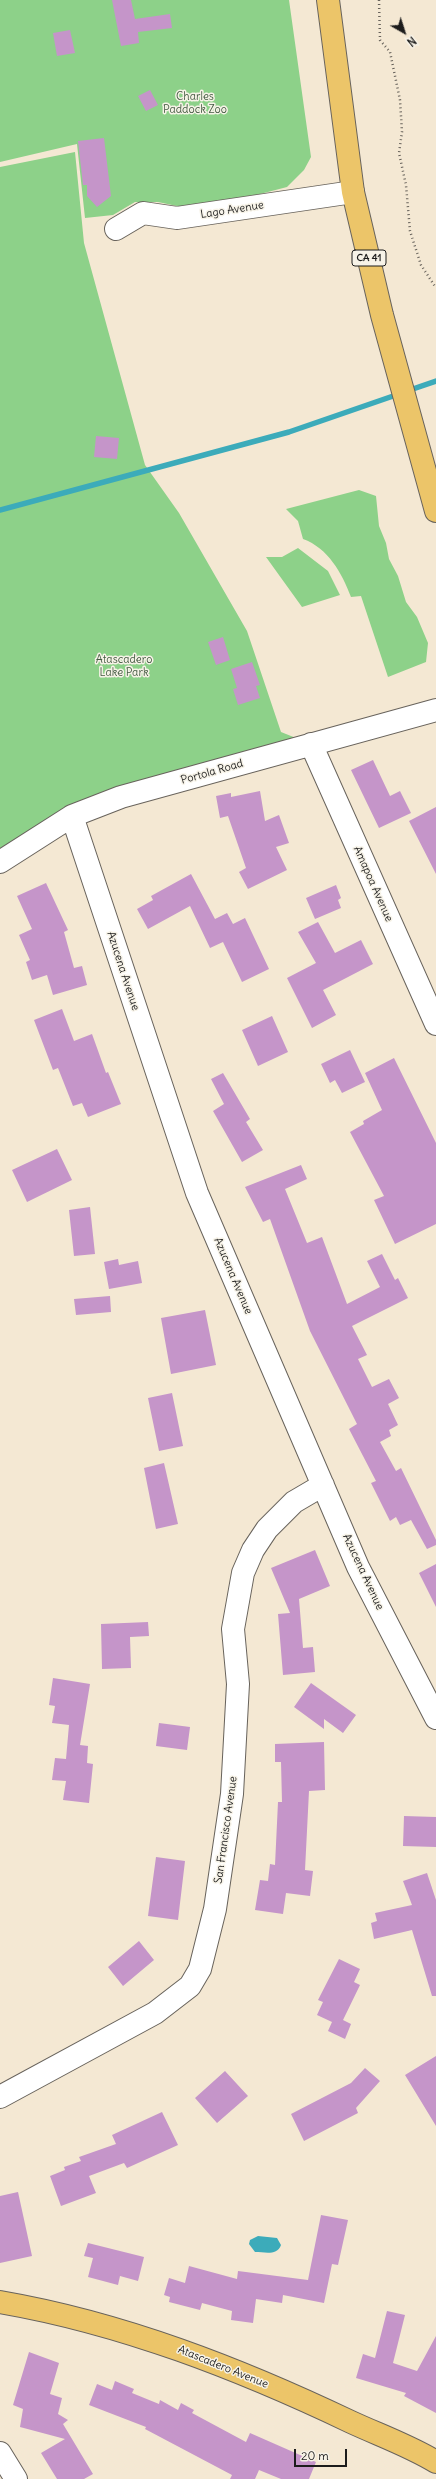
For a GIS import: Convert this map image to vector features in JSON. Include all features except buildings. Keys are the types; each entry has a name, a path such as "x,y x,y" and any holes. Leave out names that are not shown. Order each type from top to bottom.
{"main road":[{"name":"CA 41","path":"328,0 353,192 382,315 436,511"},
{"name":"Atascadero Avenue","path":"0,2302 43,2310 178,2348 311,2403 436,2462"}],"street":[{"name":"Lago Avenue","path":"116,229 142,213 177,218 353,192"},
{"name":"Portola Road","path":"0,862 72,816 121,797 436,710"},
{"name":"Amapoa Avenue","path":"311,744 436,1024"},
{"name":"Azucena Avenue","path":"72,816 197,1193 358,1567 436,1718"},
{"name":"San Francisco Avenue","path":"0,2097 155,2014 190,1986 200,1969 215,1909 232,1794 238,1684 233,1629 243,1573 253,1550 267,1529 294,1502 323,1485"},
{"path":"0,2453 16,2479"}],"path":[{"path":"379,0 380,40 390,52 400,100 402,132 399,152 406,185 410,230 421,265 436,288"}],"green space":[{"name":"Charles Paddock Zoo","path":"0,0 289,0 311,157 304,170 287,187 210,207 191,209 158,202 135,202 113,215 85,218 77,144 0,162"},
{"name":"Atascadero Lake Park","path":"75,152 84,243 145,465 179,513 247,631 281,732 311,744 68,815 0,861 0,167"},
{"path":"359,490 376,496 379,526 386,543 389,559 398,576 406,602 417,617 428,643 426,662 388,677 361,596 351,597 333,562 320,548 303,539 298,521 286,509"},
{"path":"298,548 328,571 340,595 302,607 266,557 282,557"}],"water":[{"path":"258,2236 277,2238 281,2245 277,2251 274,2252 255,2252 249,2244 250,2240"}],"waterway":[{"path":"407,391 436,381"},
{"path":"0,510 289,432 399,394"}]}
